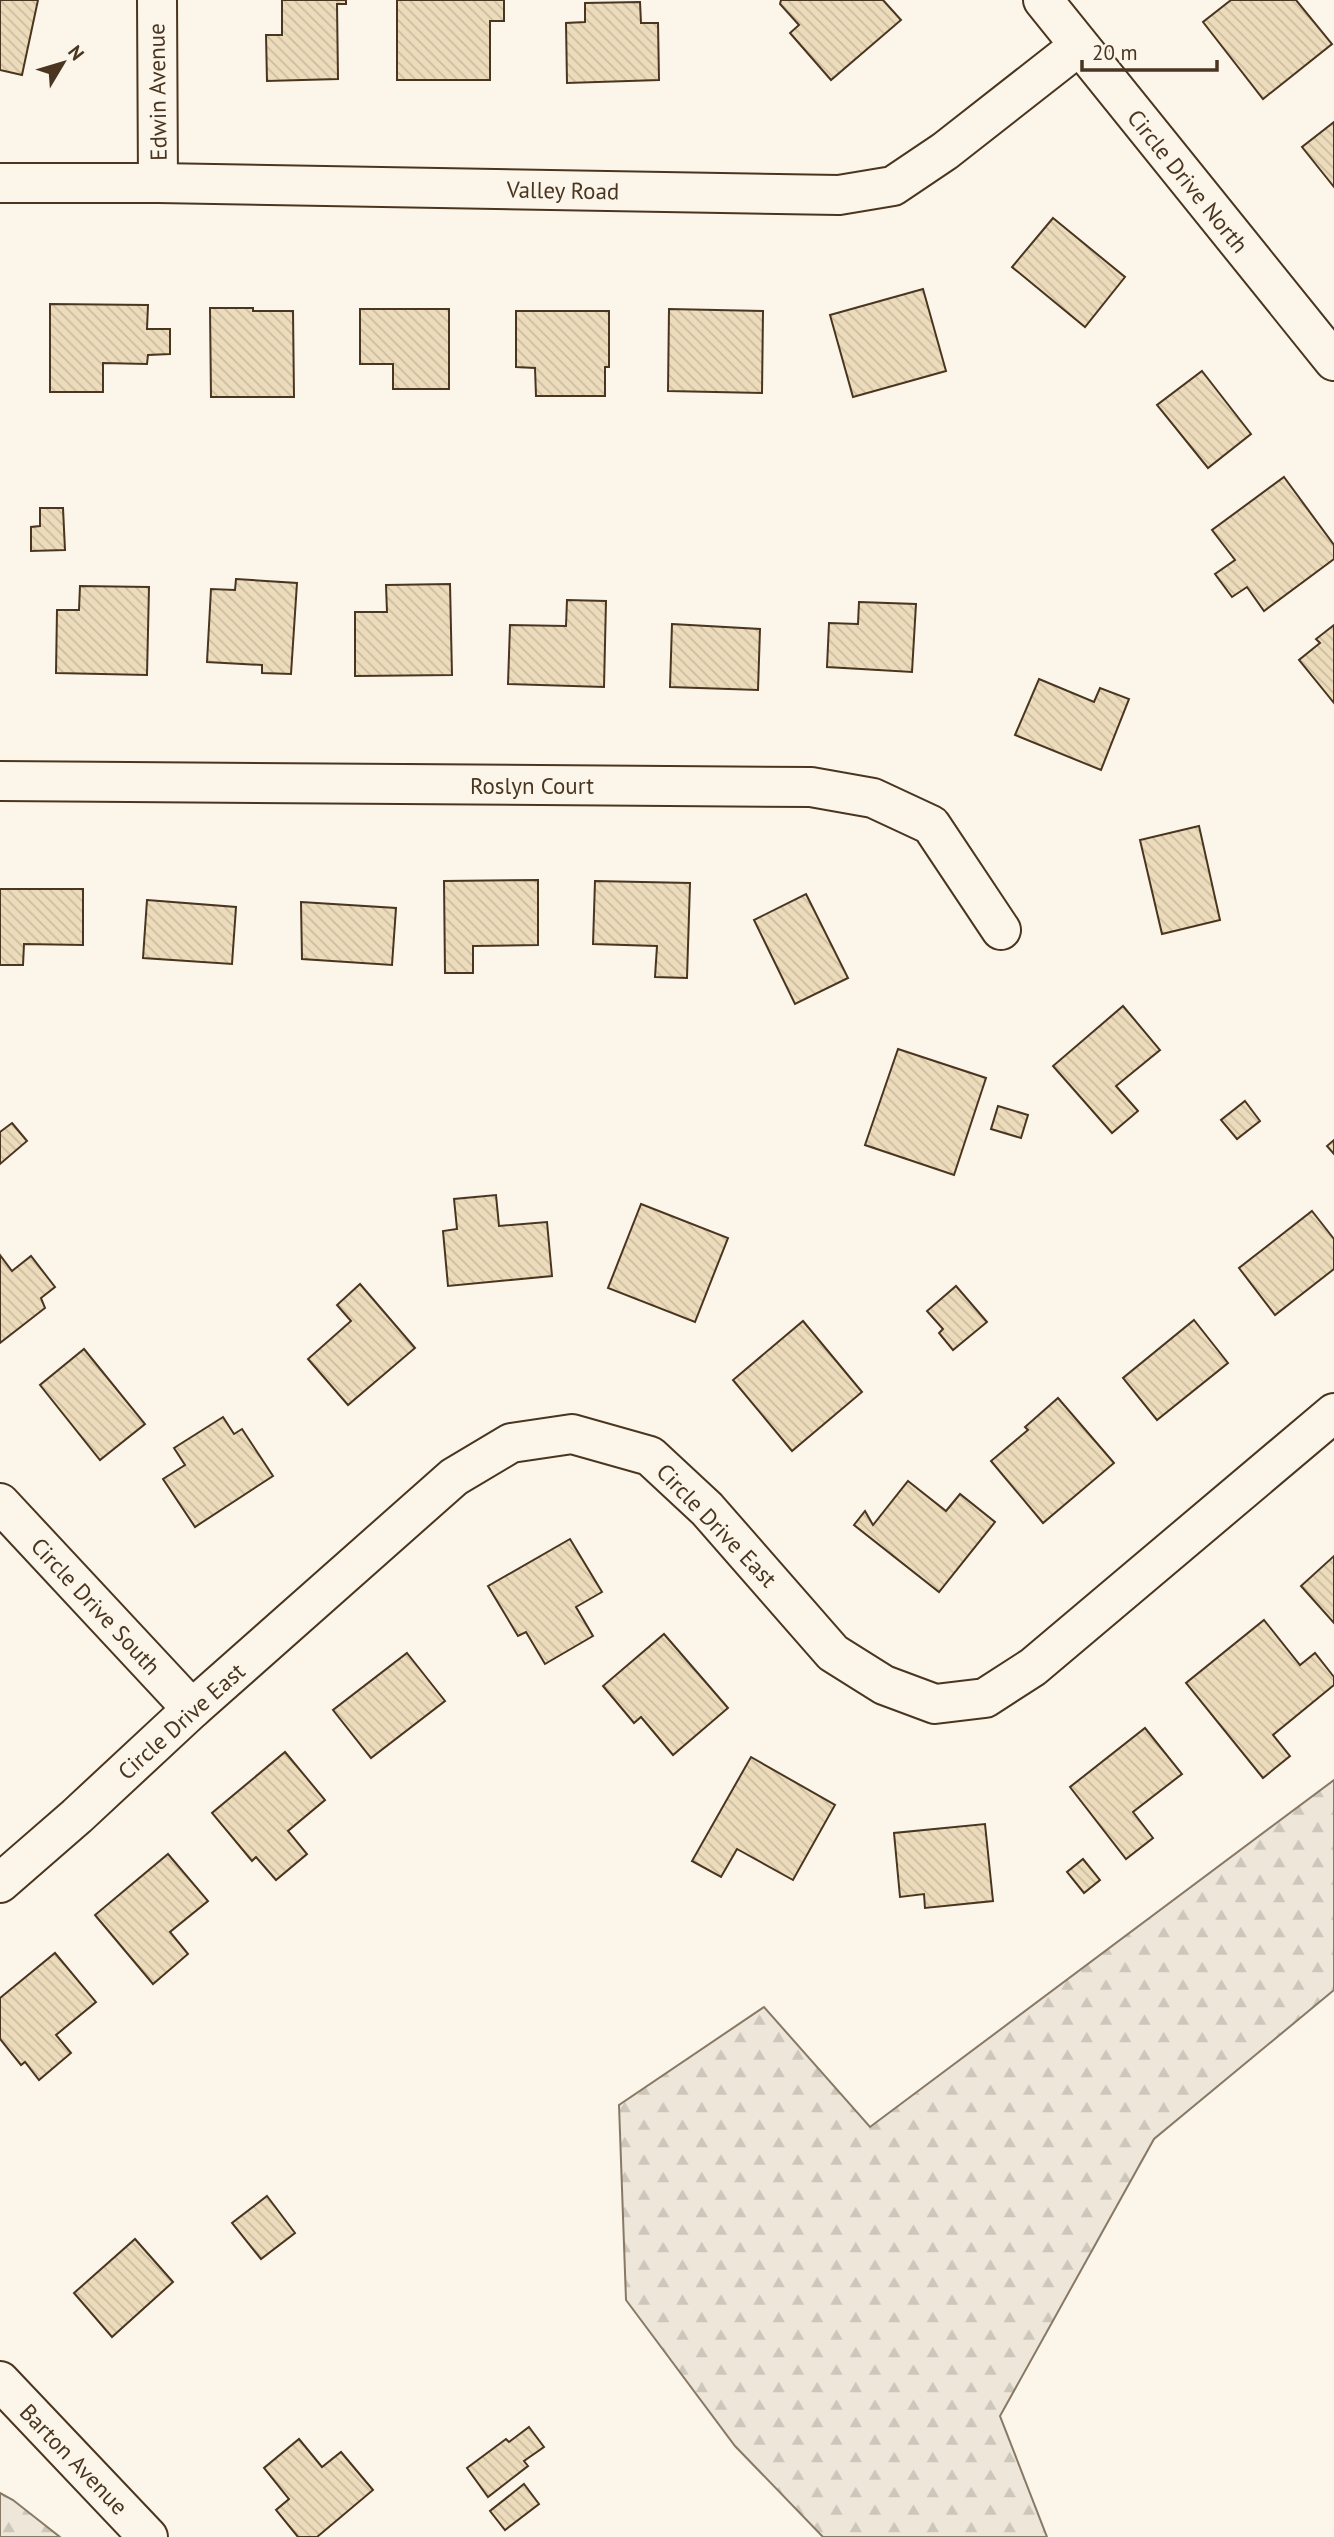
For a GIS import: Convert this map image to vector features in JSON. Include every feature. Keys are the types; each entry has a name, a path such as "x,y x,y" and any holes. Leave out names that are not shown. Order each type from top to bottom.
{"street":[{"name":"Edwin Avenue","path":"156,0 158,183"},
{"name":"Circle Drive North","path":"1043,0 1334,361"},
{"name":"Valley Road","path":"0,183 158,183 839,195 893,186 945,151 1079,46"},
{"name":"Roslyn Court","path":"0,781 811,787 873,798 932,825 1001,930"},
{"name":"Circle Drive East","path":"0,1883 454,1477 511,1443 572,1434 650,1456 707,1509 833,1653 884,1685 935,1704 985,1698 1033,1667 1334,1413"},
{"name":"Circle Drive South","path":"0,1503 192,1709"},
{"name":"Barton Avenue","path":"6,2398 148,2537"}],"green space":[{"path":"1334,1780 1334,1990 1154,2139 1000,2416 1047,2537 823,2537 735,2446 626,2300 619,2105 764,2007 870,2127"},
{"path":"0,2493 13,2500 60,2537 0,2537"}],"building":[{"path":"0,0 38,0 22,75 0,70"},
{"path":"282,0 346,0 346,4 337,4 338,79 267,81 266,35 282,35"},
{"path":"397,0 504,0 504,21 490,21 490,80 397,80"},
{"path":"781,0 883,0 901,20 831,80 790,33 799,25 780,4"},
{"path":"1231,0 1296,0 1332,44 1263,99 1203,22"},
{"path":"640,2 641,23 658,23 659,80 567,83 566,23 585,22 585,3"},
{"path":"1334,122 1334,187 1302,147"},
{"path":"1053,218 1125,277 1085,327 1012,267"},
{"path":"923,289 946,371 853,397 830,315"},
{"path":"50,304 148,305 147,329 170,329 170,354 148,355 147,364 103,363 103,392 50,392"},
{"path":"210,308 293,311 294,397 211,397"},
{"path":"360,309 449,309 449,389 393,389 393,364 360,364"},
{"path":"669,309 763,311 762,393 668,391"},
{"path":"516,311 609,311 609,367 605,367 605,396 536,396 535,368 516,367"},
{"path":"1202,371 1251,434 1208,468 1157,405"},
{"path":"1284,477 1334,545 1334,559 1264,611 1247,587 1232,597 1215,574 1235,560 1212,530"},
{"path":"40,508 63,508 65,550 31,551 31,527 40,526"},
{"path":"236,579 297,583 291,674 262,673 262,665 207,662 211,589 235,590"},
{"path":"450,584 452,675 355,676 355,612 387,612 386,585"},
{"path":"80,586 149,587 147,675 56,673 57,610 79,610"},
{"path":"567,600 606,601 604,687 508,684 510,625 566,626"},
{"path":"859,602 916,604 912,672 827,667 829,623 858,624"},
{"path":"672,624 760,629 758,690 670,687"},
{"path":"1334,625 1334,703 1299,660 1320,643 1316,639"},
{"path":"1039,679 1094,702 1100,688 1129,699 1101,770 1015,735"},
{"path":"1199,826 1220,920 1162,934 1140,840"},
{"path":"538,880 538,945 473,946 473,973 445,973 444,881"},
{"path":"595,881 690,883 687,978 655,977 657,946 593,944"},
{"path":"0,889 83,889 83,945 24,944 23,965 0,965"},
{"path":"806,894 848,978 795,1004 754,920"},
{"path":"147,900 236,907 232,964 143,958"},
{"path":"301,902 396,908 392,965 302,959"},
{"path":"1123,1006 1160,1050 1116,1086 1138,1111 1112,1133 1053,1066"},
{"path":"898,1049 986,1078 954,1175 865,1145"},
{"path":"1245,1101 1260,1121 1237,1139 1221,1120"},
{"path":"998,1106 1028,1115 1021,1138 991,1129"},
{"path":"12,1123 27,1141 0,1164 0,1132"},
{"path":"1334,1140 1334,1154 1327,1146"},
{"path":"496,1195 499,1226 547,1222 552,1276 448,1286 443,1231 457,1229 454,1199"},
{"path":"641,1204 728,1238 695,1322 608,1288"},
{"path":"1312,1211 1334,1239 1334,1269 1275,1315 1239,1268"},
{"path":"0,1255 12,1271 31,1256 55,1287 41,1298 45,1308 0,1343"},
{"path":"360,1284 415,1348 348,1405 308,1359 351,1321 337,1305"},
{"path":"956,1286 987,1322 953,1350 939,1333 943,1329 927,1311"},
{"path":"1194,1320 1228,1363 1157,1420 1123,1378"},
{"path":"803,1321 862,1392 792,1451 733,1380"},
{"path":"84,1349 145,1424 100,1460 40,1385"},
{"path":"1058,1398 1114,1463 1043,1523 991,1461 1028,1430 1025,1427"},
{"path":"223,1417 234,1434 242,1429 273,1476 195,1527 163,1479 185,1465 174,1448"},
{"path":"908,1481 946,1511 960,1494 995,1522 939,1592 854,1525 865,1511 873,1525"},
{"path":"570,1539 602,1592 576,1607 593,1636 545,1664 526,1632 518,1636 488,1586"},
{"path":"1334,1556 1334,1623 1301,1586"},
{"path":"1264,1620 1300,1665 1315,1653 1334,1677 1334,1685 1273,1735 1290,1756 1263,1778 1186,1683"},
{"path":"664,1634 728,1708 673,1755 641,1717 634,1723 603,1686"},
{"path":"407,1653 445,1701 371,1758 333,1710"},
{"path":"1145,1728 1182,1774 1133,1812 1153,1838 1126,1859 1070,1787"},
{"path":"285,1752 325,1800 288,1831 307,1854 276,1880 256,1857 252,1861 212,1813"},
{"path":"751,1757 835,1805 793,1880 737,1849 721,1877 692,1861"},
{"path":"985,1824 993,1901 925,1908 924,1894 900,1897 894,1833"},
{"path":"168,1854 208,1901 170,1932 188,1954 153,1984 95,1915"},
{"path":"1083,1859 1100,1880 1084,1893 1067,1872"},
{"path":"55,1953 96,2002 56,2035 71,2053 39,2080 25,2062 21,2065 0,2039 0,1998"},
{"path":"267,2196 295,2233 261,2259 232,2223"},
{"path":"135,2239 173,2282 112,2337 74,2293"},
{"path":"529,2427 544,2447 524,2461 528,2466 488,2497 467,2468 506,2439 509,2442"},
{"path":"299,2439 322,2467 341,2452 373,2490 317,2537 298,2537 276,2510 289,2499 264,2468"},
{"path":"524,2484 539,2504 505,2530 490,2511"}]}
